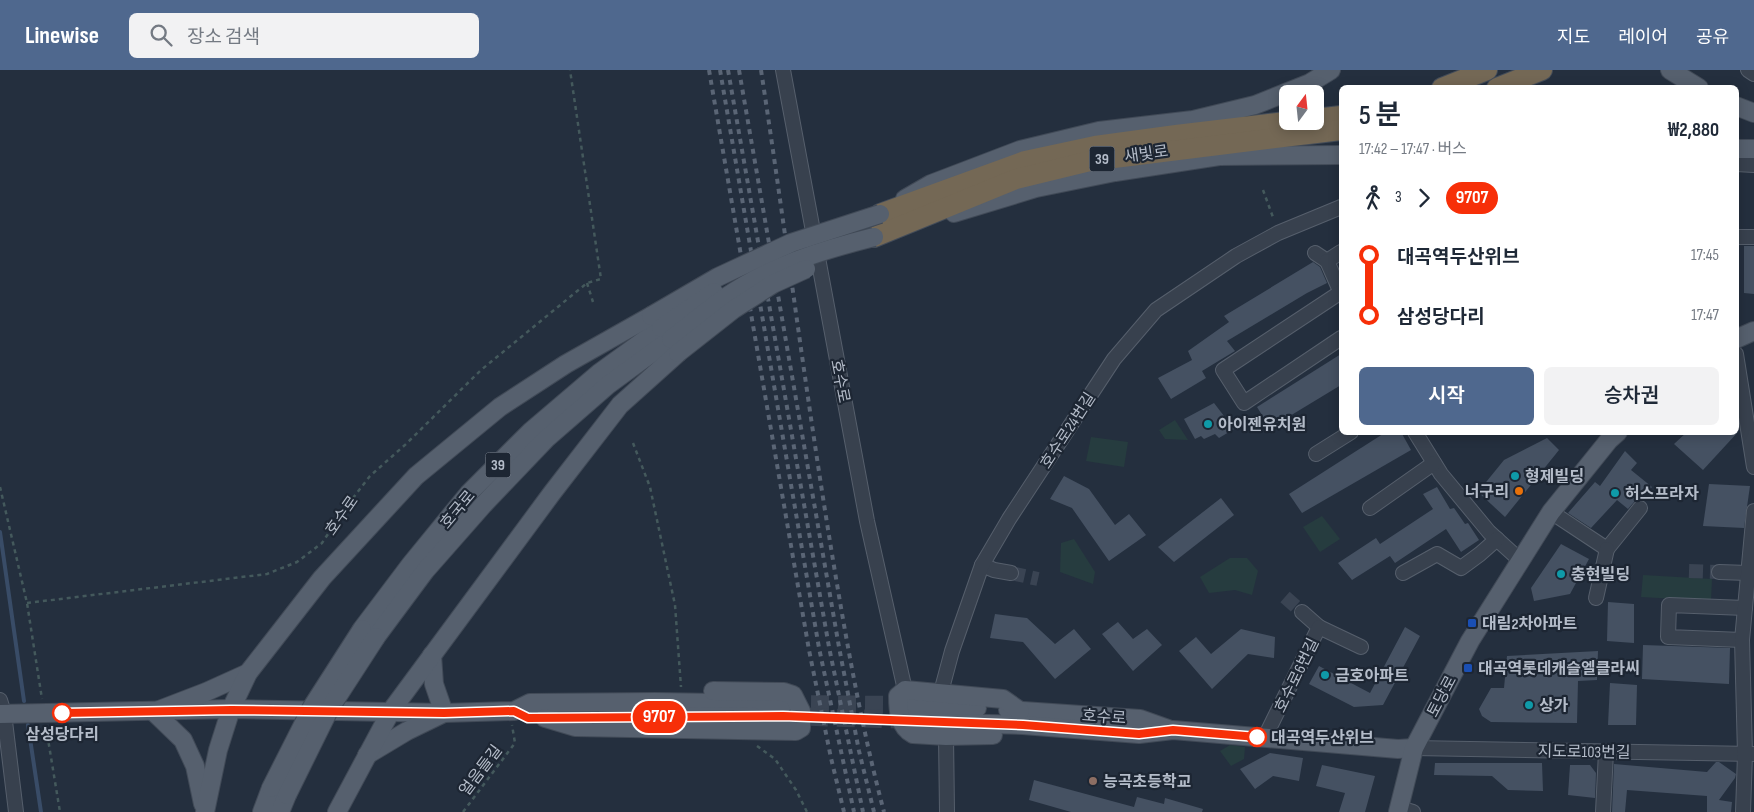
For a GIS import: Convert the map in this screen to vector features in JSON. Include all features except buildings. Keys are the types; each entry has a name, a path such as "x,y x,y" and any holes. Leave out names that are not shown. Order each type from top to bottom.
{"highway":[{"path":"1450,85 1487,70"},
{"path":"1504,85 1542,70"},
{"path":"1324,118 1339,116"},
{"name":"새빛로","path":"880,214 1025,161 1095,146 1176,134 1279,123"},
{"name":"새빛로","path":"874,237 1016,179 1090,161 1339,130"}],"main road":[{"path":"880,214 931,184 1020,150 1099,130 1193,120 1255,105 1310,83 1331,70"},
{"path":"1670,70 1694,85"},
{"path":"1739,107 1754,113"},
{"path":"1739,149 1754,149"},
{"path":"874,237 1036,188 1114,172 1219,156 1339,155"},
{"name":"39","path":"665,334 720,288 789,254 880,214"},
{"name":"39","path":"665,334 774,269 829,249 874,237"},
{"path":"1739,338 1754,331"},
{"path":"337,812 391,711 552,493 620,405 665,334"},
{"path":"205,812 218,750 231,710 248,673 322,578 416,476 500,407 566,364 665,334"},
{"name":"호국로","path":"279,792 312,707 369,633 411,564 469,493 539,425 599,373 665,334"},
{"name":"토당로","path":"1403,811 1414,748 1470,641 1551,512 1610,435"},
{"path":"432,655 434,684 444,713"},
{"path":"154,712 248,673"},
{"path":"1,709 154,712 231,710 444,713 512,711 528,718 548,710 600,691 784,692 794,694 801,711 802,728 796,731 574,727 548,710"},
{"path":"941,692 1003,699 1022,718 999,735 946,736 912,734 909,732 900,716 898,696 910,705 941,692"},
{"name":"호수로","path":"910,705 948,706 1139,734 1173,730 1398,749 1414,748"},
{"path":"548,710 783,710"},
{"path":"154,712 183,740 195,766 205,812"},
{"path":"367,755 407,731 444,713"},
{"name":"39","path":"262,812 279,792"},
{"name":"39","path":"279,792 280,812"}],"street":[{"name":"호수로","path":"784,70 867,521 910,705"},
{"path":"1748,70 1754,74"},
{"path":"1739,164 1754,165"},
{"name":"호수로24번길","path":"941,692 952,651 982,565 1009,519 1114,359 1156,310 1236,256 1278,234 1339,208"},
{"path":"1739,237 1754,237"},
{"path":"1339,252 1321,257 1339,289"},
{"path":"1339,294 1223,370 1244,403 1339,339"},
{"path":"1739,373 1754,467"},
{"path":"1316,454 1346,435"},
{"path":"1417,435 1441,474 1496,539 1521,561"},
{"path":"1370,508 1434,463"},
{"path":"1596,598 1607,549 1640,508"},
{"path":"1743,812 1750,754 1742,640 1754,511"},
{"path":"1551,512 1607,549"},
{"path":"1403,573 1437,554 1461,568 1496,539"},
{"path":"982,565 994,570 1011,573"},
{"path":"1718,572 1748,573"},
{"path":"1742,640 1668,637 1669,605 1745,608"},
{"path":"1302,612 1319,627"},
{"name":"호수로6번길","path":"1266,737 1319,627 1361,647"},
{"path":"1,709 16,812"},
{"path":"946,736 947,812"},
{"name":"지도로103번길","path":"1414,748 1750,754"},
{"path":"1603,812 1606,752"}],"path":[{"name":"호수로","path":"0,487 27,603 267,574 297,562 322,543 370,476 406,444 481,370 587,283 601,278 570,70"},
{"path":"1263,190 1278,234"},
{"path":"587,283 593,302"},
{"path":"633,443 650,487 675,605 681,691"},
{"name":"얼음들길","path":"463,812 515,743 512,711"},
{"path":"733,730 775,759 796,790 807,812"}],"green space":[{"path":"1175,420 1188,440 1165,439 1159,430"},
{"path":"1091,437 1128,442 1124,467 1086,461"},
{"path":"1322,516 1340,539 1320,552 1303,527"},
{"path":"1074,539 1095,572 1093,584 1060,572 1061,543"},
{"path":"1230,558 1247,558 1258,571 1252,595 1235,590 1209,593 1200,577"},
{"path":"1643,575 1712,579 1711,601 1641,597"},
{"path":"1230,745 1245,747 1244,759 1231,766 1220,751"}],"waterway":[{"path":"0,532 24,701"},
{"path":"28,725 41,812"}],"tunnel":[{"path":"1689,571 1719,572"},
{"path":"1011,573 1038,579"},
{"path":"1285,597 1302,612"},
{"path":"784,704 913,705"},
{"path":"783,716 913,720"}],"railway":[{"path":"709,70 809,650 844,812"},
{"path":"720,70 819,648 854,812"},
{"path":"728,70 829,647 863,812"},
{"path":"739,70 839,647 859,751 874,812"},
{"path":"761,70 833,560 856,687 884,812"}],"bus line":[{"name":"9707","path":"62,713 231,710 444,713 514,711 528,718 783,716 1023,725 1139,734 1173,730 1257,737"}],"place":[{"name":"아이젠유치원","path":"1208,424"},
{"name":"형제빌딩","path":"1515,476"},
{"name":"너구리","path":"1519,491"},
{"name":"허스프라자","path":"1615,493"},
{"name":"충현빌딩","path":"1561,574"},
{"name":"대림2차아파트","path":"1472,623"},
{"name":"대곡역롯데캐슬엘클라씨","path":"1468,668"},
{"name":"금호아파트","path":"1325,675"},
{"name":"상가","path":"1529,705"},
{"name":"삼성당다리","path":"62,713"},
{"name":"대곡역두산위브","path":"1257,737"},
{"name":"능곡초등학교","path":"1093,781"}]}
